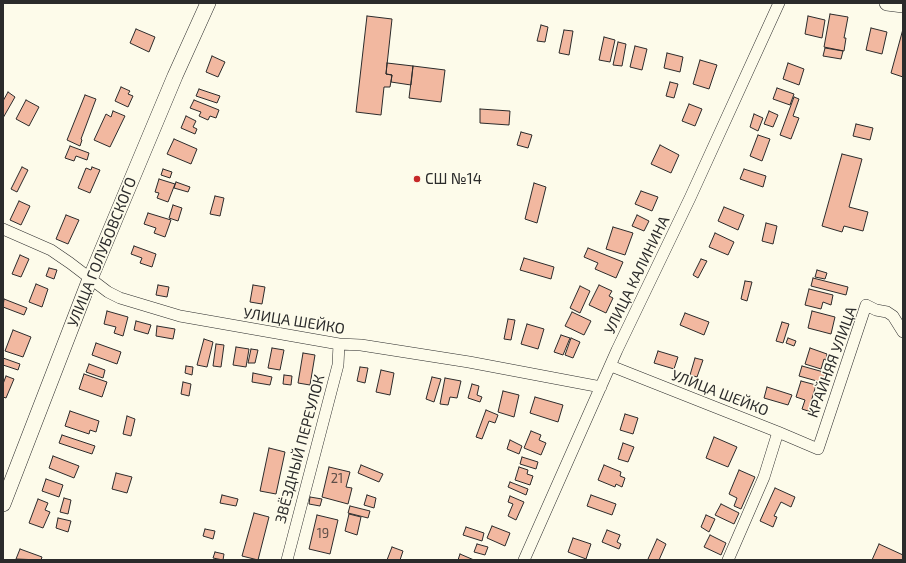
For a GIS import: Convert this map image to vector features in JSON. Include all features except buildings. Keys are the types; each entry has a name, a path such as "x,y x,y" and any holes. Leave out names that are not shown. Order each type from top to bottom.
{"street":[{"name":"УЛИЦА ГОЛУБОВСКОГО","path":"3,504 90,279 172,84 208,3"},
{"name":"УЛИЦА КАЛИНИНА","path":"524,560 601,386 700,177 779,3"},
{"path":"887,3 903,5"},
{"name":"УЛИЦА ШЕЙКО","path":"3,229 51,250 108,292 120,298 180,316 339,344 469,362 601,386"},
{"name":"КРАЙНЯЯ УЛИЦА","path":"818,449 866,305 893,316 903,332"},
{"name":"ЗВЁЗДНЫЙ ПЕРЕУЛОК","path":"287,560 338,365 339,344"},
{"name":"УЛИЦА ШЕЙКО","path":"611,366 818,449"},
{"path":"728,560 764,477 778,432"}],"place":[{"name":"СШ №14","path":"417,179"}]}
